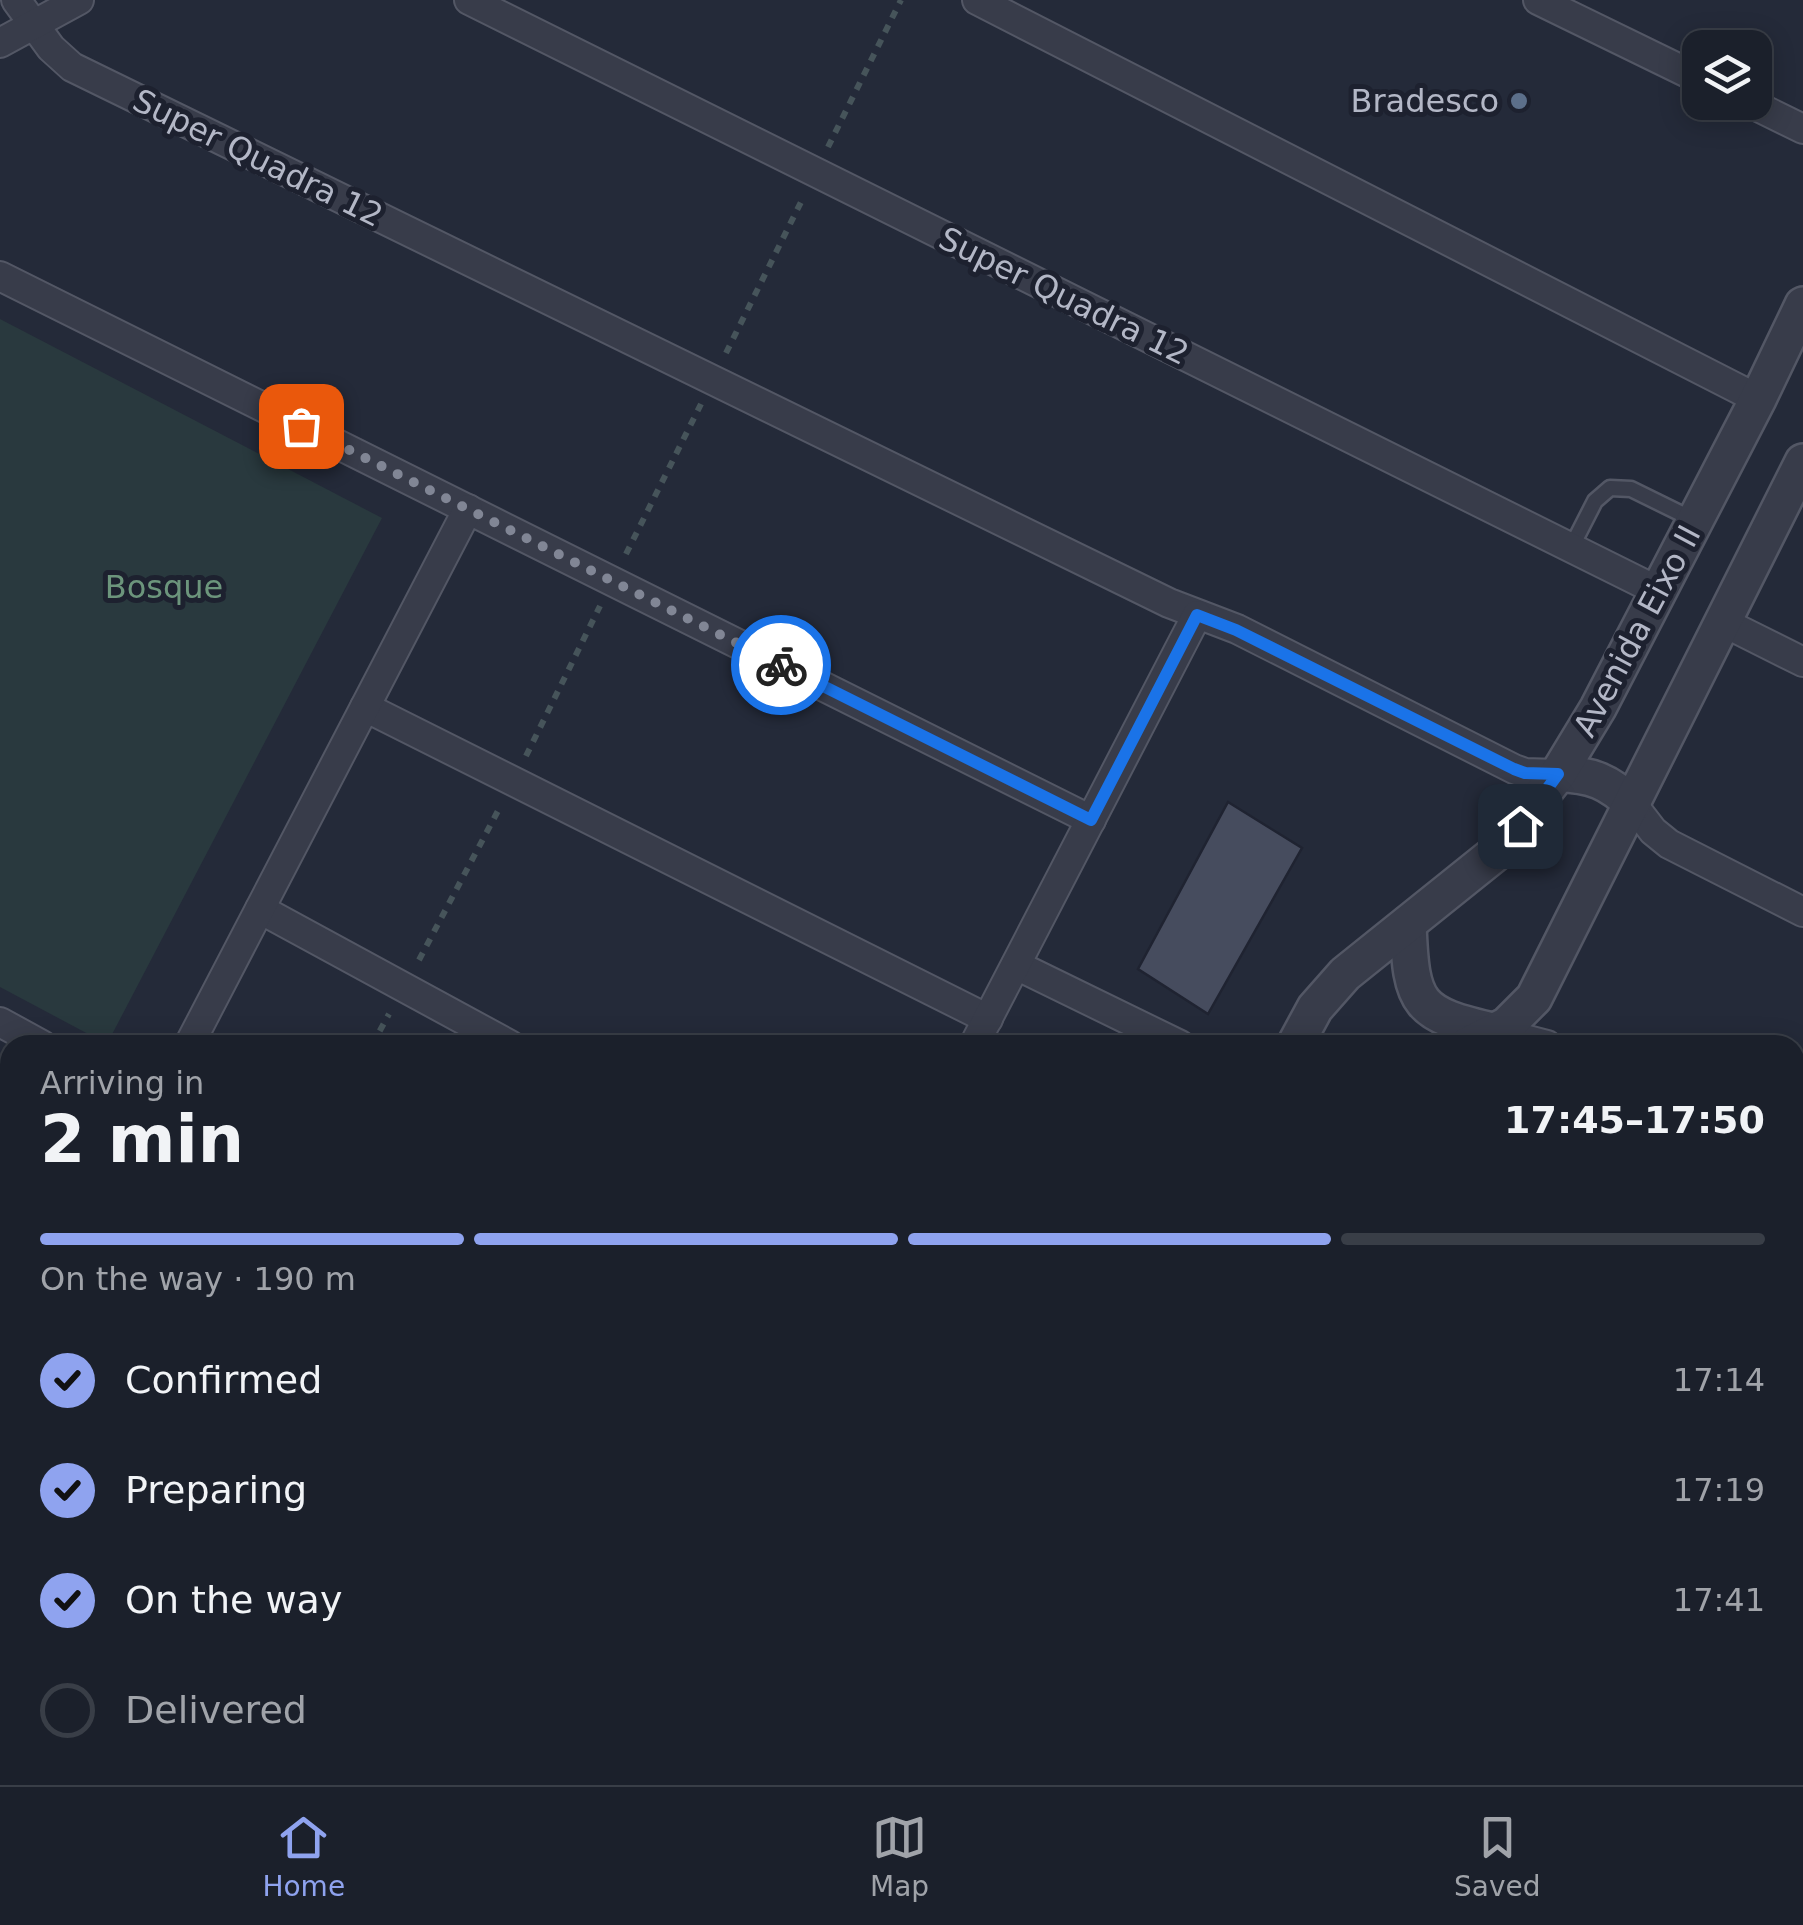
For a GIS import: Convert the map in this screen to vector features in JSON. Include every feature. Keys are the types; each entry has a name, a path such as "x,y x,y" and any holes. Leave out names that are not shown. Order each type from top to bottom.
{"street":[{"name":"Super Quadra 12","path":"16,0 51,48 72,67 1197,615 1236,630 1514,769 1558,774"},
{"path":"0,43 80,0"},
{"name":"Super Quadra 12","path":"469,0 1658,591"},
{"path":"977,0 1758,399"},
{"path":"1538,0 1682,70"},
{"path":"1772,114 1803,130"},
{"path":"0,276 1091,820"},
{"name":"Avenida Eixo II","path":"1300,1035 1328,991 1344,974 1497,852 1558,774 1598,708 1803,305"},
{"path":"1489,1035 1518,1016 1534,998 1803,462"},
{"path":"194,1035 468,509"},
{"path":"979,1035 1197,615"},
{"path":"1723,622 1803,662"},
{"path":"365,707 988,1019"},
{"path":"1558,774 1604,781 1669,844 1803,912"},
{"path":"260,909 491,1035"},
{"path":"1408,924 1412,977 1422,1004 1475,1035"},
{"path":"1016,965 1160,1035"},
{"path":"0,1022 24,1035"}],"lane":[{"path":"1571,548 1595,501 1610,488 1631,489 1695,521"}],"path":[{"path":"378,1035 513,782 901,0"}],"green space":[{"name":"Bosque","path":"0,319 382,518 112,1035 90,1035 0,987"}],"building":[{"path":"1228,802 1302,848 1208,1014 1138,969"}],"way so far":[{"path":"301,426 781,665"}],"place":[{"name":"Bradesco","path":"1519,101"}],"route":[{"path":"781,665 1091,820 1197,615 1236,630 1514,769 1558,774 1520,826"}]}
